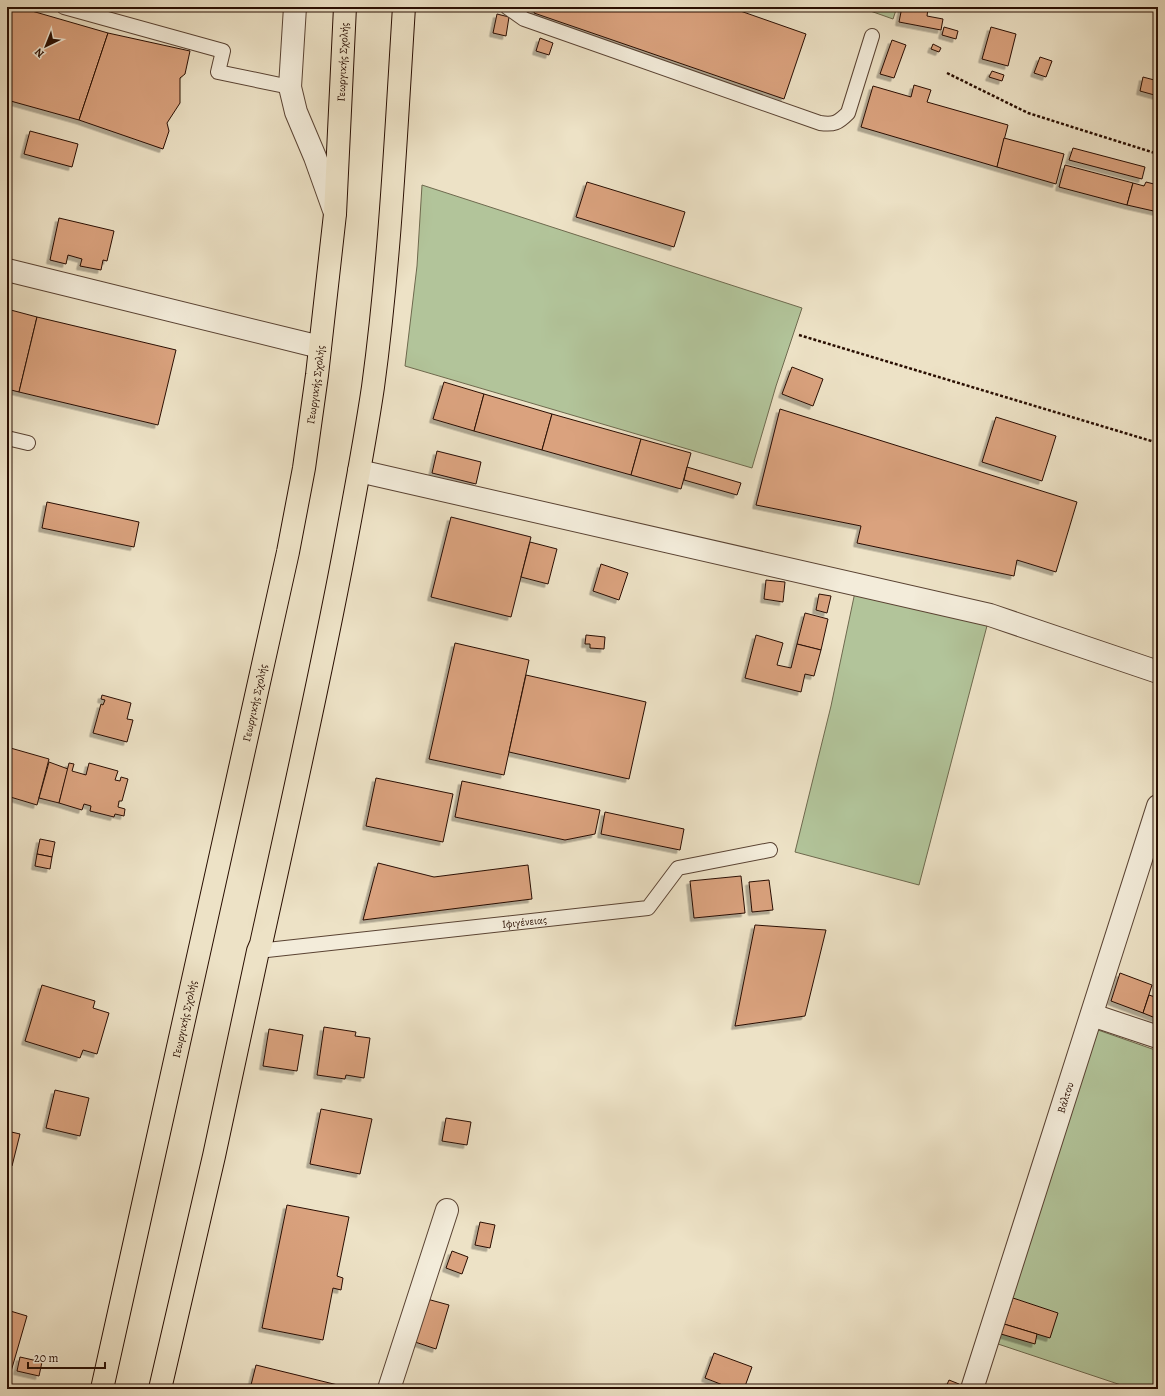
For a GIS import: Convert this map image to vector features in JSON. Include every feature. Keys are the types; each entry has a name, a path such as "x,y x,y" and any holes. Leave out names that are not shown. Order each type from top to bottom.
{"main road":[{"name":"Γεωργικής Σχολής","path":"102,1389 288,552 304,468 335,214 345,7"},
{"path":"160,1389 214,1156 258,951 261,944 314,706 359,471 373,386 382,306 404,7"}],"street":[{"path":"295,7 290,87 296,112 315,158 335,214"},
{"path":"7,270 320,346"},
{"path":"359,471 990,615 1158,672"},
{"name":"Βάλτου","path":"972,1389 1158,806"},
{"path":"1092,1014 1158,1037"},
{"path":"389,1389 447,1210"}],"lane":[{"path":"64,7 223,51 218,72 290,87"},
{"path":"507,7 524,20 820,123 830,124 840,121 848,113 872,36"},
{"path":"7,438 28,443"},
{"name":"Ιφιγένειας","path":"258,951 648,908 678,868 770,850"}],"path":[{"path":"947,73 1028,113 1158,154"},
{"path":"799,335 1158,443"}],"green space":[{"path":"859,7 897,7 893,19"},
{"path":"422,185 802,308 776,386 752,468 405,366 417,266"},
{"path":"855,592 988,622 919,885 795,852 831,706"},
{"path":"1098,1030 1158,1051 1158,1389 1133,1389 995,1343"}],"building":[{"path":"10,7 18,7 108,33 79,120 7,100 7,19"},
{"path":"536,7 729,7 806,34 784,99 534,13"},
{"path":"902,7 919,7 928,9 927,16 943,19 941,30 899,22"},
{"path":"497,14 509,17 506,36 493,33"},
{"path":"944,27 958,31 956,39 942,35"},
{"path":"991,27 1016,34 1008,66 982,59"},
{"path":"108,33 190,51 185,74 180,78 180,103 167,123 169,131 163,149 79,120"},
{"path":"540,38 553,43 549,55 536,51"},
{"path":"892,40 906,45 894,78 880,74"},
{"path":"933,44 941,48 939,52 931,49"},
{"path":"1040,57 1052,61 1046,77 1034,73"},
{"path":"992,71 1004,75 1002,81 989,77"},
{"path":"1143,77 1158,81 1158,96 1140,91"},
{"path":"914,85 931,90 927,102 1008,125 997,167 861,127 873,86 911,97"},
{"path":"30,131 78,144 72,167 24,154"},
{"path":"1004,138 1064,154 1056,184 997,167"},
{"path":"1073,148 1145,167 1142,179 1069,160"},
{"path":"1065,165 1133,183 1127,205 1059,187"},
{"path":"587,182 685,212 674,247 576,217"},
{"path":"1146,182 1158,185 1158,212 1127,205 1133,183 1144,186"},
{"path":"59,218 114,231 107,261 103,260 101,270 80,266 82,259 68,255 66,264 50,260"},
{"path":"7,309 37,317 19,392 7,389"},
{"path":"37,317 176,350 158,425 19,392"},
{"path":"792,367 823,379 813,406 782,394"},
{"path":"444,382 484,394 474,431 433,419"},
{"path":"484,394 552,414 542,450 474,431"},
{"path":"780,409 1077,502 1056,572 1017,560 1014,576 857,543 861,526 756,505"},
{"path":"552,414 641,439 631,475 542,450"},
{"path":"996,417 1056,436 1042,481 982,462"},
{"path":"641,439 691,453 681,489 631,475"},
{"path":"437,451 481,462 476,484 432,473"},
{"path":"687,467 741,483 737,495 684,480"},
{"path":"47,502 139,522 134,547 42,528"},
{"path":"451,517 531,537 511,617 431,597"},
{"path":"530,542 557,549 548,584 521,577"},
{"path":"601,564 628,573 619,600 593,591"},
{"path":"766,580 785,582 783,602 764,599"},
{"path":"819,594 831,596 827,613 816,610"},
{"path":"805,613 828,619 821,650 797,644"},
{"path":"586,635 605,637 604,649 590,648 590,644 585,644"},
{"path":"756,635 783,643 777,665 791,668 797,644 821,650 814,676 805,674 801,692 745,678"},
{"path":"455,643 529,660 504,775 429,759"},
{"path":"526,675 646,702 629,779 509,752"},
{"path":"102,695 131,703 127,719 133,720 127,742 93,733 101,704 103,705 105,700 101,699"},
{"path":"7,747 49,759 37,805 7,796"},
{"path":"49,762 68,769 59,803 39,798"},
{"path":"69,763 74,764 72,771 86,775 89,763 118,771 115,780 120,781 121,777 128,779 122,801 119,801 118,807 125,809 124,816 115,814 114,817 90,811 91,806 84,804 82,810 59,803"},
{"path":"376,778 453,794 443,842 366,826"},
{"path":"462,781 600,810 595,834 565,840 455,817"},
{"path":"605,812 684,829 680,850 601,834"},
{"path":"40,839 55,842 52,857 37,854"},
{"path":"37,854 52,857 50,869 35,866"},
{"path":"378,863 434,877 528,865 532,899 363,920"},
{"path":"741,876 745,913 694,918 690,881"},
{"path":"769,880 773,910 752,912 749,882"},
{"path":"755,925 826,930 805,1016 735,1026"},
{"path":"1120,973 1152,985 1143,1013 1111,1001"},
{"path":"42,985 95,1001 93,1008 109,1013 97,1054 83,1050 80,1058 25,1041"},
{"path":"1149,995 1158,998 1158,1019 1143,1013"},
{"path":"324,1027 356,1032 355,1036 370,1038 364,1078 346,1075 345,1079 317,1075"},
{"path":"269,1029 303,1035 297,1071 263,1066"},
{"path":"55,1090 89,1098 80,1136 46,1128"},
{"path":"321,1109 372,1119 360,1174 310,1164"},
{"path":"446,1118 471,1122 467,1145 442,1141"},
{"path":"7,1131 20,1134 12,1166 7,1164"},
{"path":"287,1205 349,1217 337,1276 343,1278 341,1290 333,1288 323,1340 262,1328"},
{"path":"480,1222 495,1225 490,1248 475,1245"},
{"path":"452,1251 468,1257 462,1274 446,1268"},
{"path":"1013,1298 1058,1313 1050,1338 1004,1324"},
{"path":"427,1299 449,1305 436,1349 415,1342"},
{"path":"7,1310 27,1316 10,1375 7,1374"},
{"path":"1004,1324 1037,1334 1035,1344 1001,1334"},
{"path":"714,1353 752,1367 744,1389 733,1389 705,1378"},
{"path":"20,1357 42,1362 39,1376 17,1371"},
{"path":"256,1365 346,1387 345,1389 250,1389"},
{"path":"949,1380 959,1384 957,1389 945,1389"}]}
